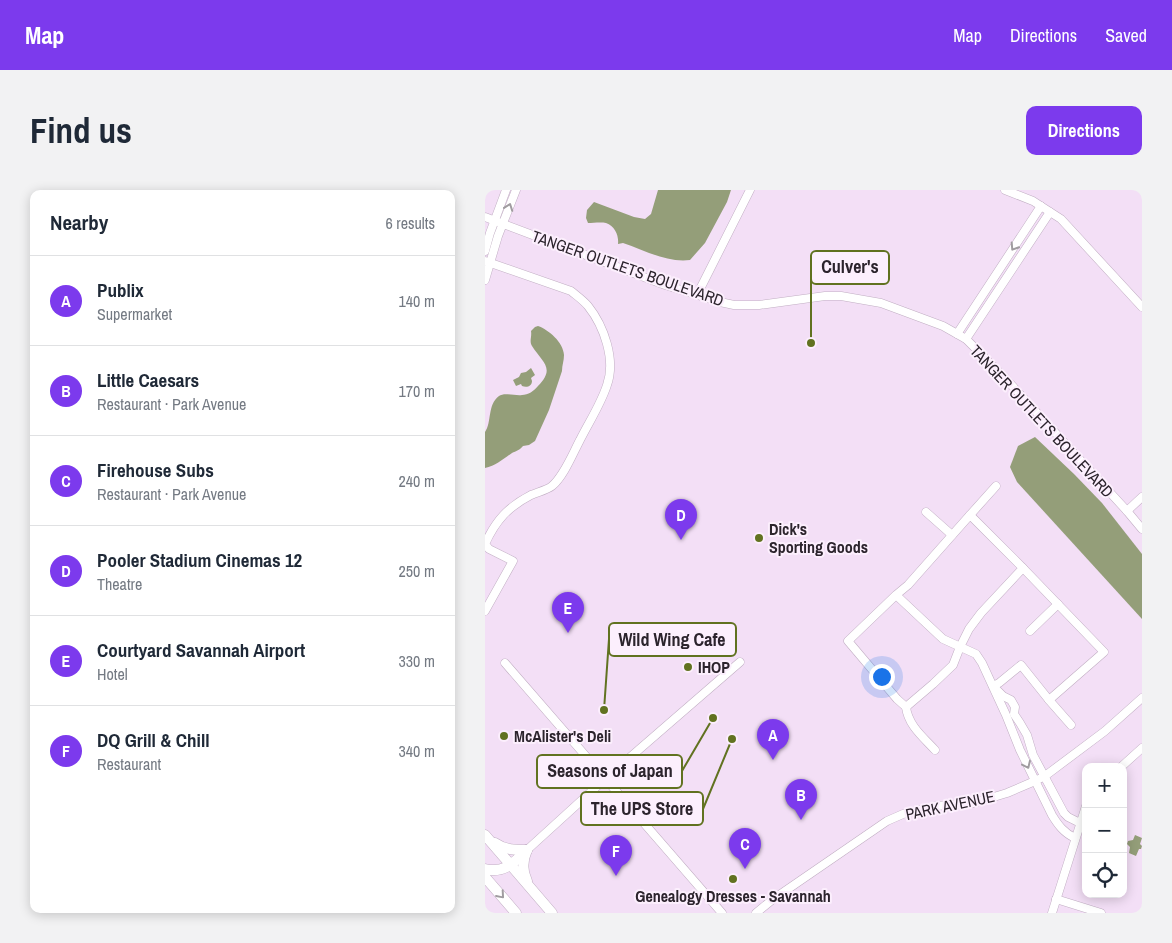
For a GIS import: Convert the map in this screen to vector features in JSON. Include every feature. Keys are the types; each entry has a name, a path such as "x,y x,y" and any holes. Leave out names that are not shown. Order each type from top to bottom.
{"main road":[{"path":"486,837 500,847 527,850"},
{"path":"486,837 553,913"},
{"path":"485,869 499,871 511,865 527,850"},
{"path":"527,850 523,866 530,887"},
{"path":"485,877 516,913"}],"street":[{"path":"485,280 507,190"},
{"path":"485,251 516,190"},
{"path":"697,295 750,190"},
{"path":"1005,190 1033,201 1061,219 1142,307"},
{"path":"957,334 1041,206"},
{"path":"966,339 1051,212"},
{"name":"TANGER OUTLETS BOULEVARD","path":"485,217 665,285 720,302 745,306 825,296 853,298 881,303 943,326 966,339 1007,380 1142,529"},
{"path":"485,612 513,562 489,549 485,544 488,538 509,509 515,504 552,486 561,474 601,401 608,383 609,368 607,344 603,331 581,298 571,291 488,262"},
{"path":"935,750 914,728 907,716 906,707 848,641 908,585 996,486"},
{"path":"1127,511 1142,497"},
{"path":"926,512 952,535"},
{"path":"970,515 1104,652 1049,700"},
{"path":"906,707 953,665 969,629 981,613 1023,568"},
{"path":"897,595 943,639 976,654 1007,715 1020,750 1035,782 1057,824 1075,838"},
{"path":"1030,631 1058,604"},
{"path":"527,850 605,778 739,662"},
{"path":"505,663 722,913"},
{"path":"993,687 1021,665 1071,725"},
{"path":"993,687 1011,700 1015,708 1013,714 1027,735 1033,755 1064,812 1074,821 1080,823"},
{"name":"PARK AVENUE","path":"756,913 887,821 903,814 936,806 974,803 1035,782 1105,731 1142,698"},
{"path":"1126,763 1139,751 1142,760"},
{"path":"1052,913 1085,808"},
{"path":"1056,899 1101,913"}],"shaded area":[{"path":"658,190 731,190 727,202 705,243 690,260 664,258 623,243 618,244 616,232 612,226 604,223 588,223 586,218 587,210 594,202 634,217 645,219 651,214"},
{"path":"538,326 547,330 555,337 564,355 562,371 549,410 535,441 523,446 496,464 485,468 485,432 495,400 504,394 524,395 533,391 546,374 546,365 531,342 531,331"},
{"path":"531,368 535,375 531,378 531,384 527,387 521,384 516,386 513,380"},
{"path":"1035,437 1102,503 1142,554 1142,619 1017,482 1010,467 1018,446"},
{"path":"1135,835 1142,838 1141,849 1139,849 1136,856 1129,853 1130,847 1127,844 1128,841 1133,840"}],"place":[{"name":"Culver's","path":"811,343"},
{"name":"Dick's Sporting Goods","path":"759,538"},
{"name":"Pooler Stadium Cinemas 12","path":"681,540"},
{"name":"Courtyard Savannah Airport","path":"568,633"},
{"name":"IHOP","path":"688,667"},
{"name":"Wild Wing Cafe","path":"604,710"},
{"name":"Seasons of Japan","path":"713,718"},
{"name":"McAlister's Deli","path":"504,736"},
{"name":"The UPS Store","path":"732,739"},
{"name":"Publix","path":"773,760"},
{"name":"Little Caesars","path":"801,820"},
{"name":"Firehouse Subs","path":"745,869"},
{"name":"DQ Grill & Chill","path":"616,876"},
{"name":"Genealogy Dresses - Savannah","path":"733,879"}]}
